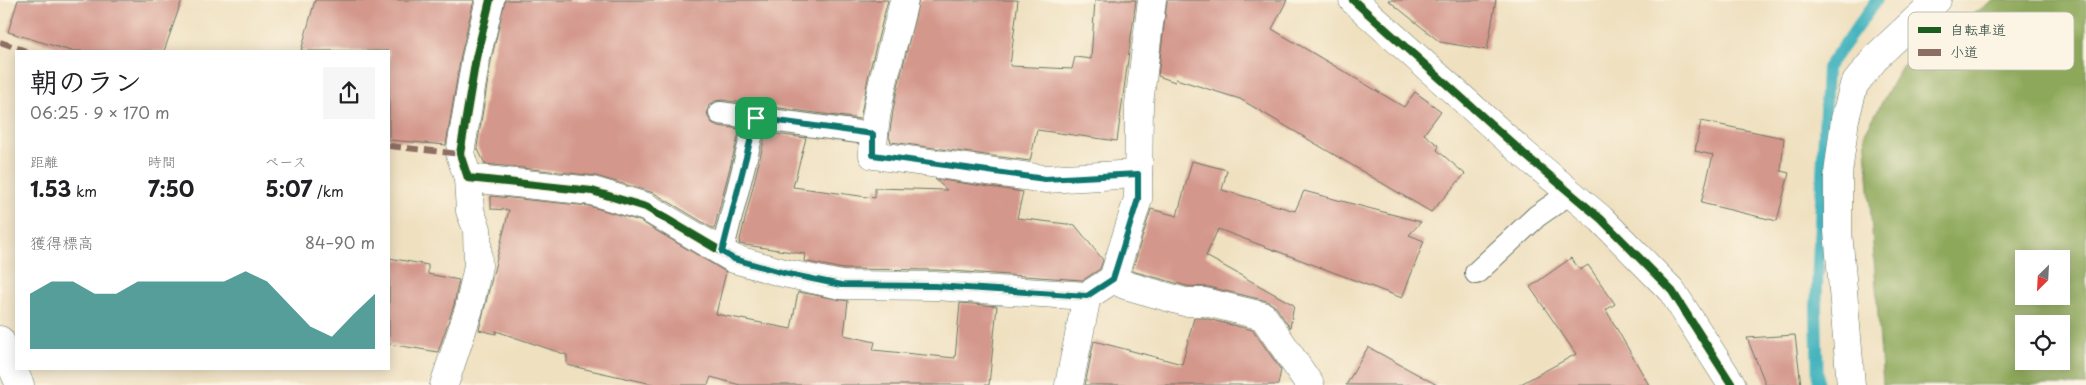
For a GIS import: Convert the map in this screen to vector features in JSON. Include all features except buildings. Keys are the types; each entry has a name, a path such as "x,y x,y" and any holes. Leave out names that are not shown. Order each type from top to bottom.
{"street":[{"path":"444,385 459,346 470,309 478,266 477,229 470,211 468,178 460,154 476,58 490,0"},
{"path":"904,0 898,30 888,57 873,134 873,155 1045,179 1138,174"},
{"path":"468,178 592,191 646,208 734,259 784,273 841,285 935,286 1087,296 1113,279 1138,199 1139,104 1152,0"},
{"path":"1353,0 1601,219 1672,291 1732,385"},
{"path":"1923,12 1936,0"},
{"path":"1851,385 1838,231 1838,174 1845,119 1854,85 1878,55 1908,27"},
{"path":"1113,279 1124,285 1185,302 1205,302 1262,316 1310,385"},
{"path":"1069,385 1087,296"},
{"path":"0,340 20,385"}],"lane":[{"path":"720,113 873,134"},
{"path":"722,252 756,118"},
{"path":"1476,273 1538,216 1570,193"}],"green space":[{"path":"1993,0 2086,0 2086,385 1883,385 1865,133 1902,66 1908,62 1908,70 2074,70 2074,12 1976,12"}],"waterway":[{"path":"1818,385 1816,309 1827,68 1877,0"}],"marked path":[{"path":"0,42 23,50"},
{"path":"390,146 460,154"}],"cycle path":[{"path":"490,0 476,58 460,154 468,178 592,191 646,207 734,259 784,273 841,285 935,286 1087,296"},
{"path":"1353,0 1523,153 1601,219 1672,291 1732,385"}],"route":[{"path":"756,118 873,134 873,155 1045,179 1138,174 1138,199 1113,279 1087,296 935,286 841,285 784,273 734,259 722,252 756,118"}]}
